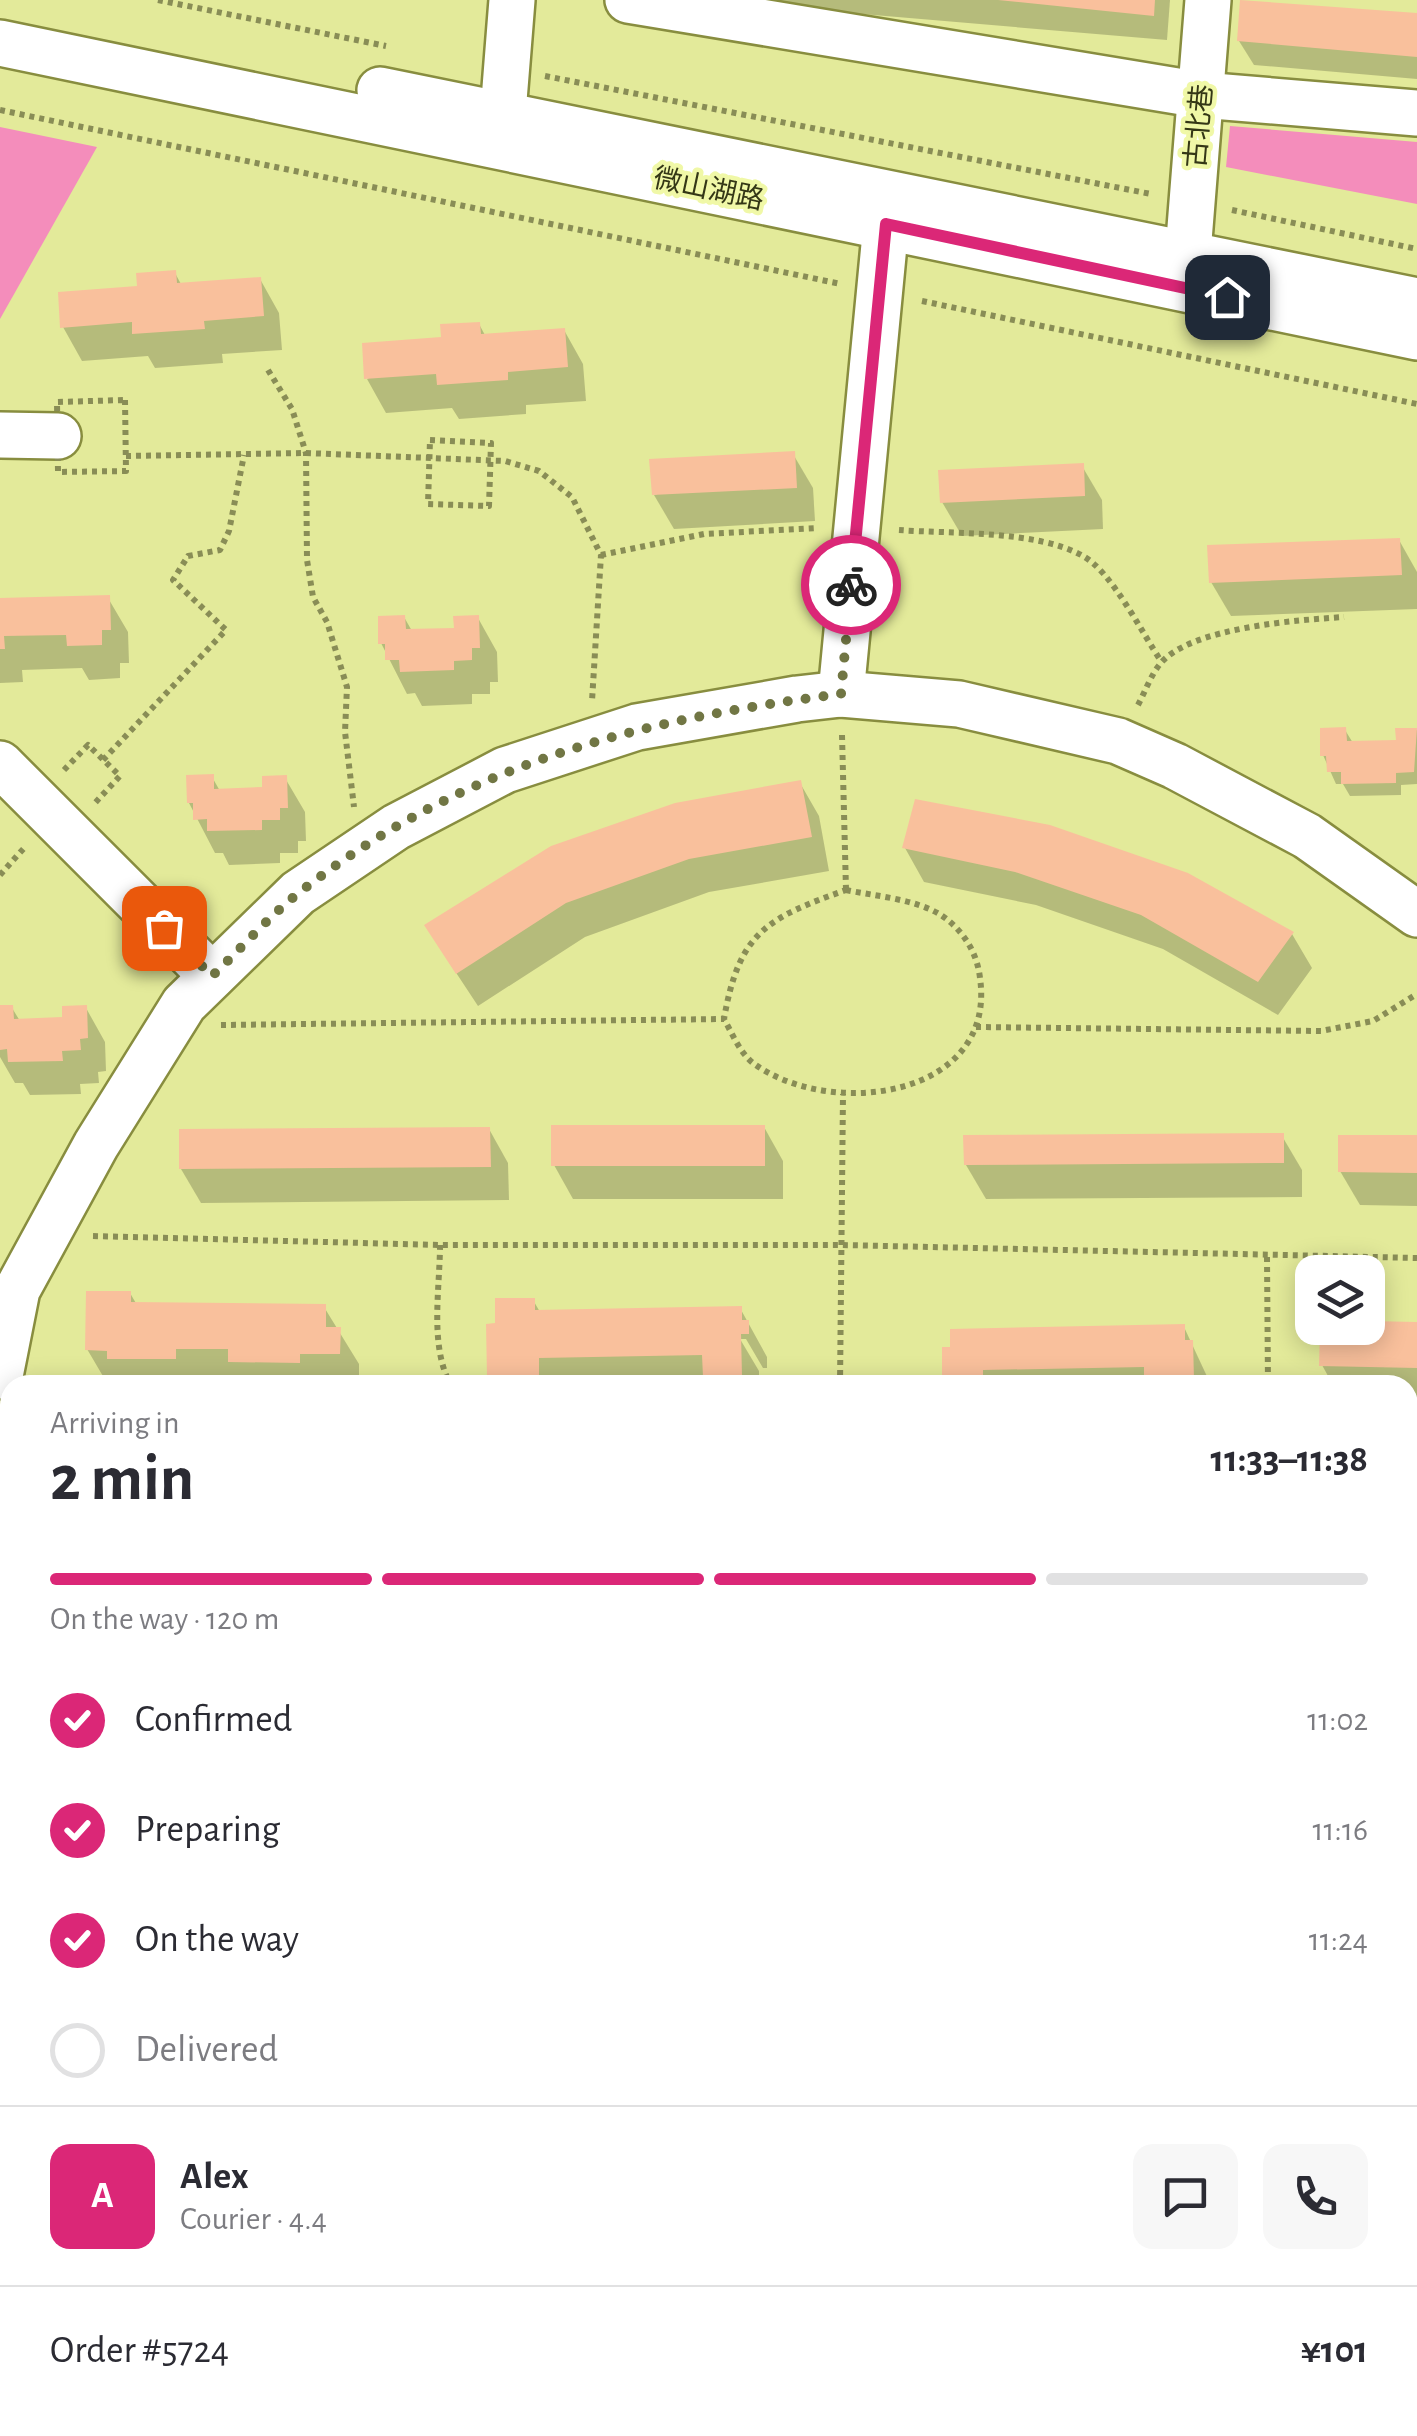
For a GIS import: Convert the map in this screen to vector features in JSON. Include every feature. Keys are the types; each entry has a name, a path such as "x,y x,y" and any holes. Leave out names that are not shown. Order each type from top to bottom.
{"street":[{"path":"503,113 512,0"},
{"path":"628,0 1200,95 1417,114"},
{"name":"古北巷","path":"1188,253 1208,0"},
{"name":"微山湖路","path":"0,16 503,113 1417,302"},
{"name":"微山湖路","path":"0,43 1417,337"},
{"path":"841,694 886,224"},
{"path":"0,435 58,436"},
{"path":"0,1375 17,1290 184,1004 298,893 366,848 505,770 637,727 841,694 959,704 1118,741 1176,766 1307,836 1413,904"},
{"path":"0,764 212,976"}],"path":[{"path":"158,0 392,47"},
{"path":"507,68 1417,248"},
{"path":"0,110 1417,404"},
{"path":"268,370 292,409 306,453 308,560 313,598 327,622 346,687 352,798 366,848"},
{"path":"430,440 491,443 490,460 488,506 428,504 430,440"},
{"path":"126,456 306,453 490,460 540,470 572,498 602,555 590,742"},
{"path":"104,760 226,630 173,580 188,556 220,550 229,531 244,454"},
{"path":"602,555 704,534 856,526 1032,540 1083,556 1103,574 1162,661"},
{"path":"1118,741 1162,661 1210,636 1278,621 1344,617"},
{"path":"841,694 846,890"},
{"path":"846,890 940,914 964,936 978,962 984,1002 971,1042 941,1070 906,1089 843,1094 792,1080 754,1063 724,1018 739,958 769,923 846,890"},
{"path":"976,1027 1321,1031 1373,1021 1417,994"},
{"path":"170,1026 724,1018"},
{"path":"840,1375 843,1094"},
{"path":"47,1234 440,1245 842,1245 1417,1258"},
{"path":"440,1245 439,1330 445,1375"},
{"path":"1267,1257 1268,1375"}],"shaded area":[{"path":"1230,126 1417,142 1417,204 1226,167"},
{"path":"0,127 97,147 0,319"}],"building":[{"path":"998,0 1155,0 1154,16"},
{"path":"1240,0 1417,13 1417,57 1237,41"},
{"path":"176,270 177,283 261,277 264,316 204,321 205,329 132,334 132,322 60,328 58,292 137,286 136,273"},
{"path":"480,322 481,334 565,328 568,367 508,372 508,380 437,385 436,374 364,379 362,343 441,337 440,324"},
{"path":"795,451 797,488 652,495 649,459"},
{"path":"1084,463 1085,496 940,503 938,470"},
{"path":"1400,538 1402,575 1209,583 1207,545"},
{"path":"110,595 111,630 102,630 102,645 67,646 66,635 4,636 5,649 0,649 0,598"},
{"path":"405,615 406,629 454,628 453,616 479,615 480,648 472,648 472,660 454,661 454,670 400,672 399,660 385,660 385,644 378,644 378,616"},
{"path":"1346,727 1347,741 1396,740 1395,728 1417,728 1414,772 1396,773 1396,783 1341,784 1341,772 1327,772 1326,756 1320,756 1320,728"},
{"path":"214,774 214,789 262,787 262,776 287,775 288,808 280,808 280,820 262,820 262,830 207,831 207,819 193,820 193,803 187,803 186,775"},
{"path":"801,780 812,837 689,859 566,903 456,974 424,925 551,846 675,803"},
{"path":"915,799 1050,825 1188,873 1294,932 1258,982 1141,915 1015,872 902,848"},
{"path":"0,1005 13,1005 14,1019 62,1017 62,1006 87,1005 88,1038 80,1039 81,1050 62,1051 63,1061 8,1062 7,1049 0,1050"},
{"path":"551,1125 765,1125 765,1166 551,1166"},
{"path":"490,1127 491,1167 179,1169 179,1129"},
{"path":"1284,1133 1284,1163 964,1165 963,1135"},
{"path":"1338,1135 1417,1135 1417,1173 1338,1172"},
{"path":"86,1291 131,1291 131,1302 326,1304 326,1327 341,1327 340,1354 300,1354 300,1363 228,1362 228,1349 176,1349 176,1359 107,1359 107,1351 85,1350"},
{"path":"495,1298 535,1298 535,1310 742,1306 742,1320 749,1320 749,1334 741,1334 742,1375 703,1375 702,1355 539,1358 539,1375 487,1375 486,1324 495,1323"},
{"path":"1385,1321 1417,1322 1417,1368 1319,1366 1320,1345 1385,1345"},
{"path":"1185,1324 1185,1340 1193,1340 1194,1375 1144,1375 1144,1367 983,1370 983,1375 942,1375 942,1347 950,1347 950,1329"}],"way so far":[{"path":"164,928 212,976 298,893 396,827 505,770 637,727 841,694 851,585"}],"route":[{"path":"851,585 886,224 1227,297"}]}
